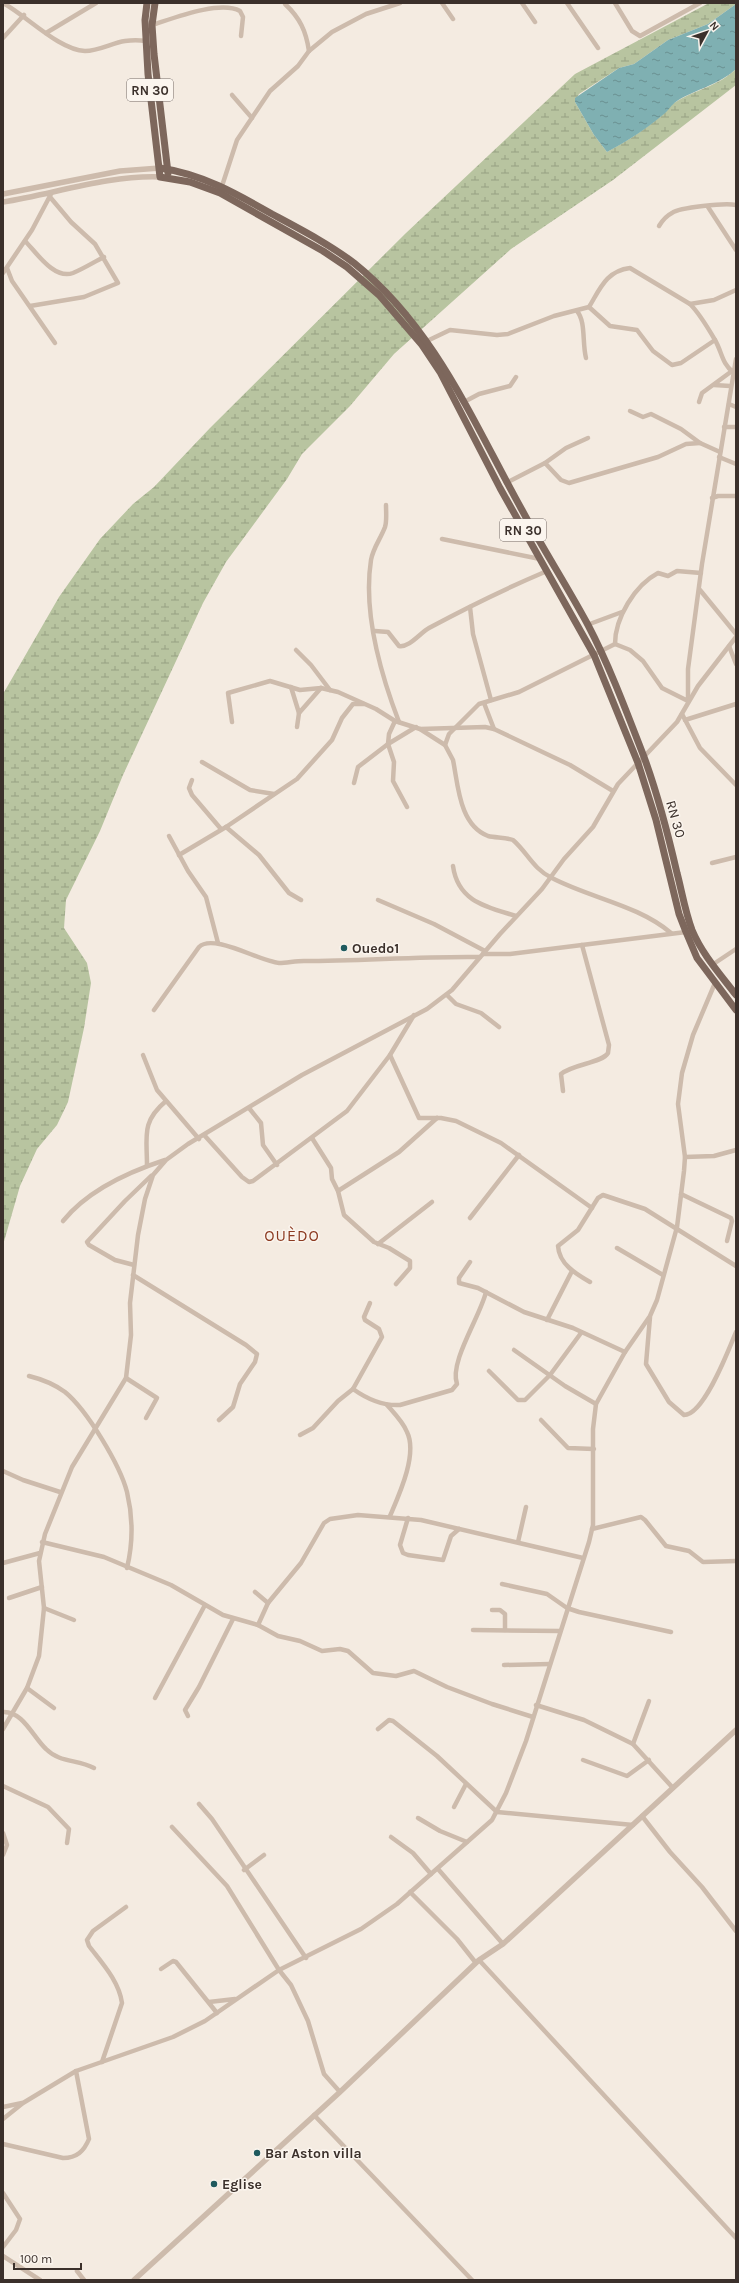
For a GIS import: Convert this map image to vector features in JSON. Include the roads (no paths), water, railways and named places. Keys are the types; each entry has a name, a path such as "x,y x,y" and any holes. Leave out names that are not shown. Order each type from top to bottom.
{"main road":[{"name":"RN 30","path":"147,3 146,40 148,74 165,172"},
{"name":"RN 30","path":"154,3 152,25 165,172"},
{"name":"RN 30","path":"160,177 165,172"},
{"name":"RN 30","path":"165,172 222,186 321,242 352,262 384,290 407,314 427,341 464,402 506,483 588,625 638,763 656,820 679,914 697,958 736,1010"},
{"name":"RN 30","path":"165,172 220,193 294,234 347,267 380,295 422,345 440,372 500,488 540,559 597,653 644,757 663,818 686,911 693,931 712,965 736,995"}],"street":[{"path":"3,3 24,15 55,40 85,51 125,41 146,40"},
{"path":"46,33 96,3"},
{"path":"222,186 237,140 264,98 298,66 309,51 332,32 353,20 400,3"},
{"path":"442,3 453,19"},
{"path":"522,3 536,22"},
{"path":"567,3 598,48"},
{"path":"615,3 632,32 640,36 700,3"},
{"path":"152,25 195,10 224,4 240,11 243,17 241,36"},
{"path":"285,4 299,19 304,28 309,51"},
{"path":"3,38 24,15"},
{"path":"232,95 252,118"},
{"path":"3,194 120,171 165,172"},
{"path":"3,202 50,195 121,178 160,177"},
{"path":"3,273 25,241 50,195"},
{"path":"30,306 84,297 118,283 95,244 71,222 50,195"},
{"path":"659,226 667,216 677,210 708,207 720,204 736,205"},
{"path":"708,207 736,250"},
{"path":"25,241 51,268 65,274 72,274 104,257"},
{"path":"7,268 12,281 55,343"},
{"path":"427,341 450,330 497,336 508,334 554,316 589,307 606,278 619,271 630,268 690,304 698,312 715,340 723,360 733,372"},
{"path":"690,304 714,300 736,290"},
{"path":"589,307 610,326 637,330 654,351 672,365 681,363 715,340"},
{"path":"577,311 583,320 582,343 586,358"},
{"path":"688,701 688,669 700,590 701,573 712,498 736,359"},
{"path":"699,402 702,393 733,372"},
{"path":"464,402 479,394 510,386 516,378"},
{"path":"714,385 736,391"},
{"path":"729,404 736,407"},
{"path":"630,411 643,417 651,414 681,429 700,443 720,452"},
{"path":"724,426 736,427"},
{"path":"506,483 545,463 566,448 588,438"},
{"path":"545,463 561,480 570,483 658,457 686,444 700,443"},
{"path":"720,457 736,464"},
{"path":"712,498 718,496 736,496"},
{"path":"386,505 386,524 375,545 371,559 369,580 377,648 397,721 389,734 388,744 394,762 393,782 406,807"},
{"path":"442,539 540,559"},
{"path":"375,631 388,632 396,643 402,647 425,630 504,589 547,570"},
{"path":"615,644 618,624 622,612 634,596 658,573 668,576 677,570 701,573"},
{"path":"700,590 736,634"},
{"path":"470,607 473,634 491,700"},
{"path":"588,625 622,612"},
{"path":"63,1220 75,1206 88,1195 147,1166 166,1160 302,1075 427,1009 447,995 551,878 593,827 613,791 668,733 682,714 688,701 736,637"},
{"path":"445,745 449,734 465,720 474,708 491,700 519,692 615,644 630,650 643,661 662,688 688,701"},
{"path":"729,646 736,664"},
{"path":"296,650 312,665 330,690"},
{"path":"232,722 228,697 230,691 270,681 300,690 321,688 330,690 351,697 397,721 418,728 445,745 453,760 466,815 473,824 489,836 512,840 530,862 551,878 650,918 671,933"},
{"path":"291,687 299,713 297,727"},
{"path":"299,713 321,688"},
{"path":"351,697 353,704"},
{"path":"484,703 494,728"},
{"path":"353,704 365,704"},
{"path":"179,855 224,828 297,779 332,740 342,718 353,704"},
{"path":"685,720 736,704"},
{"path":"682,714 700,748 736,785"},
{"path":"354,783 358,767 388,744 418,728 494,728 570,765 613,791"},
{"path":"202,762 250,790 274,794"},
{"path":"192,780 189,788 192,795 224,828 259,855 289,893 301,900"},
{"path":"169,836 179,855 206,897 218,943"},
{"path":"712,863 736,857"},
{"path":"453,866 454,876 472,900 516,916"},
{"path":"378,900 434,924 483,954"},
{"path":"154,1010 202,944 214,942 254,957 280,963 510,954 582,944 659,937 671,933 686,932"},
{"path":"563,1091 562,1074 590,1061 603,1058 608,1053 608,1046 582,944"},
{"path":"712,965 736,949"},
{"path":"715,983 693,1035 682,1073 678,1104 685,1157 677,1227 650,1316 646,1364 669,1402 684,1415 692,1413 697,1408 718,1375 736,1332"},
{"path":"447,995 456,1004 481,1013 499,1027"},
{"path":"205,1136 242,1177 249,1182 253,1181 277,1165 347,1111 390,1055 414,1015"},
{"path":"143,1055 157,1090 199,1139"},
{"path":"390,1055 419,1118 437,1118 461,1124 501,1143 592,1208"},
{"path":"147,1166 147,1126 154,1111 166,1101"},
{"path":"249,1108 261,1123 263,1145 277,1165"},
{"path":"338,1191 399,1152 437,1118"},
{"path":"312,1138 327,1160 332,1180 338,1191 344,1215 378,1244 404,1256 411,1264 396,1284"},
{"path":"685,1157 714,1156 736,1150"},
{"path":"470,1218 519,1155"},
{"path":"134,1265 115,1260 89,1245 87,1242 166,1160"},
{"path":"3,1729 27,1688 39,1656 44,1608 40,1553 42,1542 60,1492 94,1428 126,1378 130,1355 130,1303 134,1265 144,1199 153,1175"},
{"path":"681,1194 731,1218 732,1221 727,1241"},
{"path":"590,1282 572,1272 560,1253 558,1246 578,1230 600,1196 612,1197 637,1205 677,1227 736,1266"},
{"path":"378,1244 432,1202"},
{"path":"617,1248 663,1275"},
{"path":"470,1262 458,1281 462,1285 478,1288 524,1312 581,1333 625,1352"},
{"path":"547,1320 572,1272"},
{"path":"133,1276 246,1345 257,1354 255,1362 240,1384 233,1407 219,1420"},
{"path":"387,1405 400,1405 456,1388 455,1371 480,1311 486,1292"},
{"path":"300,1435 313,1428 338,1401 353,1389 382,1337 379,1329 365,1320 364,1317 370,1303"},
{"path":"3,2119 23,2103 76,2070 173,2037 217,2013 278,1970 306,1958 361,1929 410,1892 492,1820 497,1812 519,1761 592,1529 596,1404 625,1352 650,1316"},
{"path":"489,1371 518,1400 525,1400 550,1375 581,1333"},
{"path":"514,1350 596,1404"},
{"path":"29,1376 48,1382 66,1393 105,1444 127,1491 132,1538 127,1568"},
{"path":"126,1378 157,1398 146,1418"},
{"path":"353,1389 387,1405 403,1424 408,1434 410,1445 404,1482 390,1516"},
{"path":"541,1420 568,1448 594,1450"},
{"path":"3,1470 24,1480 60,1492"},
{"path":"518,1542 526,1507"},
{"path":"258,1625 268,1603 298,1567 324,1523 330,1520 358,1515 408,1518 583,1558"},
{"path":"592,1529 641,1517 666,1546 689,1551 703,1562 736,1561"},
{"path":"408,1518 400,1545 403,1553 408,1555 443,1560 451,1536 459,1529"},
{"path":"42,1542 104,1557 127,1568 171,1585 233,1619 258,1625 278,1636 300,1641 322,1651 340,1649 348,1651 373,1673 396,1676 414,1671 447,1687 492,1704 533,1717"},
{"path":"3,1563 40,1553"},
{"path":"502,1584 547,1594 567,1608 671,1632"},
{"path":"9,1598 42,1587"},
{"path":"256,1592 268,1603"},
{"path":"156,1698 205,1605"},
{"path":"44,1608 74,1620"},
{"path":"492,1610 500,1610 505,1614 505,1630"},
{"path":"188,1716 185,1710 186,1706 199,1687 233,1619"},
{"path":"473,1630 560,1631"},
{"path":"504,1665 550,1664"},
{"path":"27,1688 54,1708"},
{"path":"633,1744 648,1700"},
{"path":"536,1705 584,1720 633,1744 673,1788"},
{"path":"3,1712 13,1713 52,1754 63,1760 80,1762 94,1768"},
{"path":"378,1729 389,1720 393,1721 437,1756 497,1812 633,1825"},
{"path":"134,2280 340,2092 478,1962 503,1944 736,1730"},
{"path":"583,1760 627,1776 649,1760"},
{"path":"454,1807 466,1784"},
{"path":"3,1786 53,1811 69,1830 67,1844"},
{"path":"199,1804 212,1819 244,1870 306,1958"},
{"path":"642,1816 670,1852 702,1887 736,1931"},
{"path":"418,1818 440,1831 467,1842"},
{"path":"172,1827 230,1890 278,1970 297,1994 318,2049 324,2074 340,2092"},
{"path":"3,1833 7,1845 3,1855"},
{"path":"391,1837 413,1853 431,1874"},
{"path":"244,1870 264,1854"},
{"path":"438,1868 503,1944"},
{"path":"410,1892 457,1939 736,2238"},
{"path":"102,2062 122,2003 120,1993 115,1982 89,1946 88,1940 93,1931 126,1907"},
{"path":"161,1969 173,1961 176,1962 217,2013"},
{"path":"209,2002 236,1999"},
{"path":"3,2144 63,2158 71,2158 81,2153 89,2139 76,2070"},
{"path":"3,2107 23,2103"},
{"path":"314,2116 472,2280"},
{"path":"3,2193 20,2218 16,2230 3,2247"},
{"path":"3,2256 40,2280"},
{"path":"77,2271 84,2280"}],"water":[{"path":"736,4 736,69 715,83 677,101 650,125 630,139 607,152 594,135 575,102 575,98 619,68 634,64 668,40 708,24"}],"place":[{"name":"Ouedo1","path":"344,948"},
{"name":"Bar Aston villa","path":"257,2153"},
{"name":"Eglise","path":"214,2184"}],"district":[{"name":"OUÈDO","path":"292,1235"}]}
